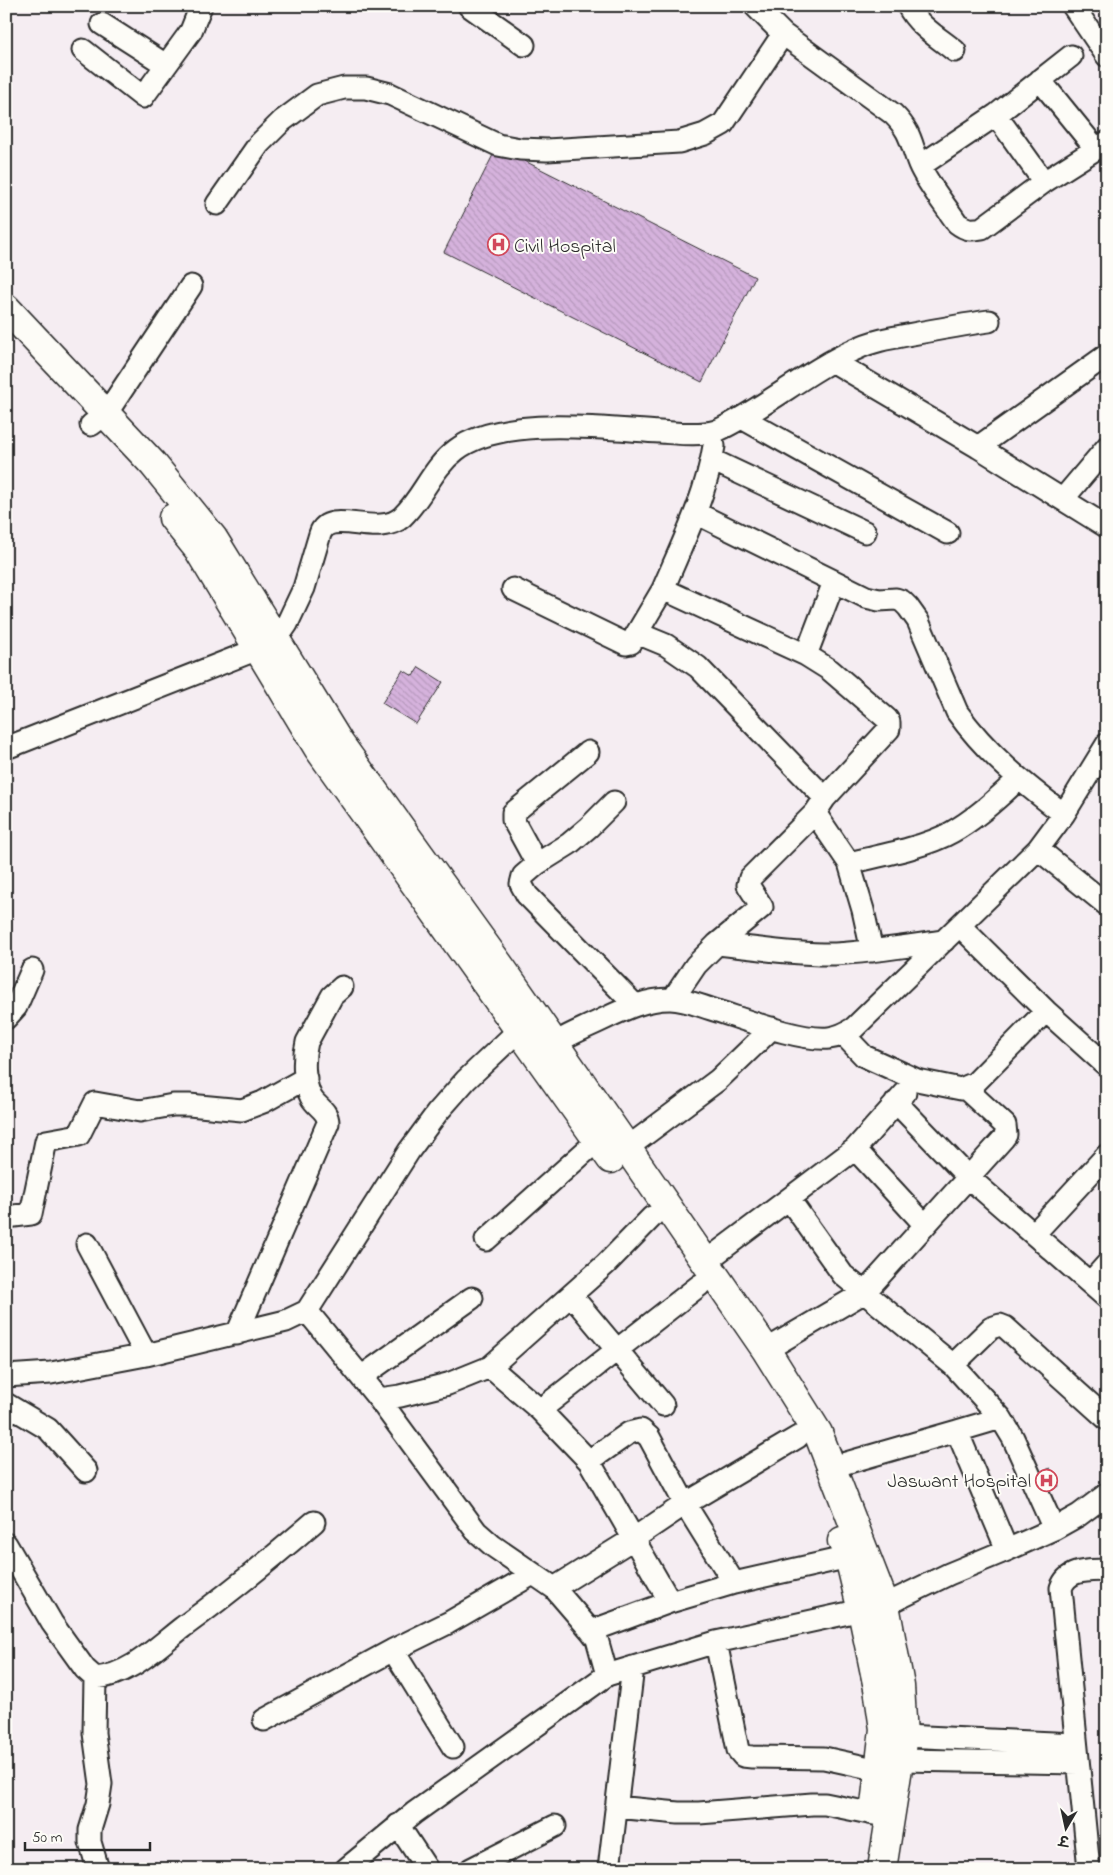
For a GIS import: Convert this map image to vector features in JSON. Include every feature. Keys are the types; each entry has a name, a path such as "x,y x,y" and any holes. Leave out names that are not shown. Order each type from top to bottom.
{"main road":[{"path":"6,308 20,340 213,538 267,645 340,744 545,1049 598,1140 652,1217 702,1273 766,1350 818,1433 832,1467 873,1608 900,1686 882,1869"},
{"path":"545,1049 627,1148 702,1273 805,1450 849,1557 873,1608 878,1688 884,1729 894,1755 874,1814 867,1869"}],"street":[{"path":"469,6 524,45"},
{"path":"908,6 911,13 921,23 956,51"},
{"path":"1073,6 1107,56"},
{"path":"83,50 144,97 191,31 194,9"},
{"path":"764,9 782,34 893,114 903,124 912,140 920,166 957,223 964,228 972,230 982,228 1044,182 1102,146 1040,80"},
{"path":"102,24 166,65"},
{"path":"217,204 259,144 282,121 318,95 344,88 366,88 390,94 498,145 520,149 547,150 679,142 705,134 723,124 782,34"},
{"path":"920,166 996,115 1071,56"},
{"path":"996,115 1044,182"},
{"path":"98,420 191,286"},
{"path":"6,748 267,645 286,624 304,588 324,526 332,522 379,526 393,523 402,517 414,503 439,465 458,448 482,437 511,430 562,426 682,433 716,431 742,418 832,361 858,348 886,339 989,321"},
{"path":"978,447 1107,355"},
{"path":"832,361 978,447 1107,527"},
{"path":"742,418 948,532"},
{"path":"513,589 621,642 631,643 663,589 696,513 712,460 716,431"},
{"path":"1063,499 1107,448"},
{"path":"712,460 865,532"},
{"path":"696,513 866,597 879,600 896,599 902,601 918,621 957,712 984,746 1019,779 1064,814"},
{"path":"806,655 834,582"},
{"path":"663,589 806,655 830,670 890,722 890,729 749,881 748,885 762,904 761,909 717,944 696,965 672,999"},
{"path":"637,633 666,645 698,667 820,806 849,863 863,910 872,951"},
{"path":"545,1049 634,1004 652,1000 672,999 696,1004 772,1028 807,1036 828,1038 844,1035 854,1028 1038,849 1064,814 1107,744"},
{"path":"537,864 513,820 513,813 588,752"},
{"path":"849,863 885,855 951,833 973,819 1019,779"},
{"path":"614,802 569,844 537,864 523,876 521,884 527,895 634,1004"},
{"path":"1038,849 1107,905"},
{"path":"960,926 1046,1011 1107,1066"},
{"path":"717,944 832,954 872,951 944,941"},
{"path":"9,1009 32,970"},
{"path":"237,1334 328,1123 326,1113 311,1097 306,1078 305,1059 307,1042 332,996 342,987"},
{"path":"844,1035 864,1056 917,1080 955,1089 965,1088 974,1083 1046,1011"},
{"path":"6,1376 51,1374 146,1355 286,1321 307,1311 409,1151 437,1113 466,1080 528,1024"},
{"path":"627,1148 718,1080 772,1028"},
{"path":"6,1218 31,1214 46,1141 79,1135 95,1103 140,1111 173,1105 242,1110 263,1102 306,1078"},
{"path":"540,1410 617,1350 789,1198 855,1148 917,1080"},
{"path":"766,1350 865,1292 1003,1139 1007,1130 1005,1125 965,1088"},
{"path":"896,1102 968,1177 1107,1298"},
{"path":"486,1240 598,1140"},
{"path":"855,1148 925,1225"},
{"path":"1034,1234 1107,1155"},
{"path":"789,1198 838,1270 953,1365 1001,1418 1013,1438 1054,1529"},
{"path":"378,1399 400,1396 448,1384 490,1367 606,1264 652,1217"},
{"path":"87,1244 146,1355"},
{"path":"1090,1283 1107,1264"},
{"path":"571,1295 662,1405"},
{"path":"361,1377 472,1298"},
{"path":"307,1311 378,1399 476,1531 493,1546 554,1588 591,1631 597,1639 607,1675"},
{"path":"953,1365 991,1328 1000,1325 1005,1327 1107,1419"},
{"path":"490,1367 540,1410 589,1461 670,1602"},
{"path":"6,1404 48,1430 86,1471"},
{"path":"832,1467 1001,1418"},
{"path":"589,1461 630,1433 641,1430 649,1437 685,1504 734,1584"},
{"path":"958,1431 1007,1550"},
{"path":"554,1588 634,1539 685,1504 798,1437"},
{"path":"346,1869 398,1825 607,1675 716,1642 873,1608 1054,1529 1079,1515 1107,1494"},
{"path":"6,1544 56,1629 90,1675 95,1678 104,1678 130,1667 222,1598 314,1522"},
{"path":"591,1631 670,1602 734,1584 849,1557"},
{"path":"1089,1869 1062,1588 1064,1580 1068,1576 1081,1572 1107,1570"},
{"path":"264,1720 393,1650 448,1623 533,1574"},
{"path":"716,1642 738,1750 743,1756 824,1758 894,1755 1077,1753"},
{"path":"393,1650 453,1747"},
{"path":"609,1869 633,1667"},
{"path":"95,1678 94,1733 101,1784 90,1830 90,1842 98,1869"},
{"path":"616,1807 678,1813 699,1813 818,1804 874,1814"},
{"path":"398,1825 427,1869"},
{"path":"471,1869 554,1826"}],"building":[{"path":"497,147 755,277 702,382 444,252"},
{"path":"419,667 443,682 416,724 382,703 403,670 413,676"},
{"path":"1050,1468 1059,1486 1043,1494 1034,1476"}],"place":[{"name":"Civil Hospital","path":"498,245"},
{"name":"Jaswant Hospital","path":"1047,1480"}]}
